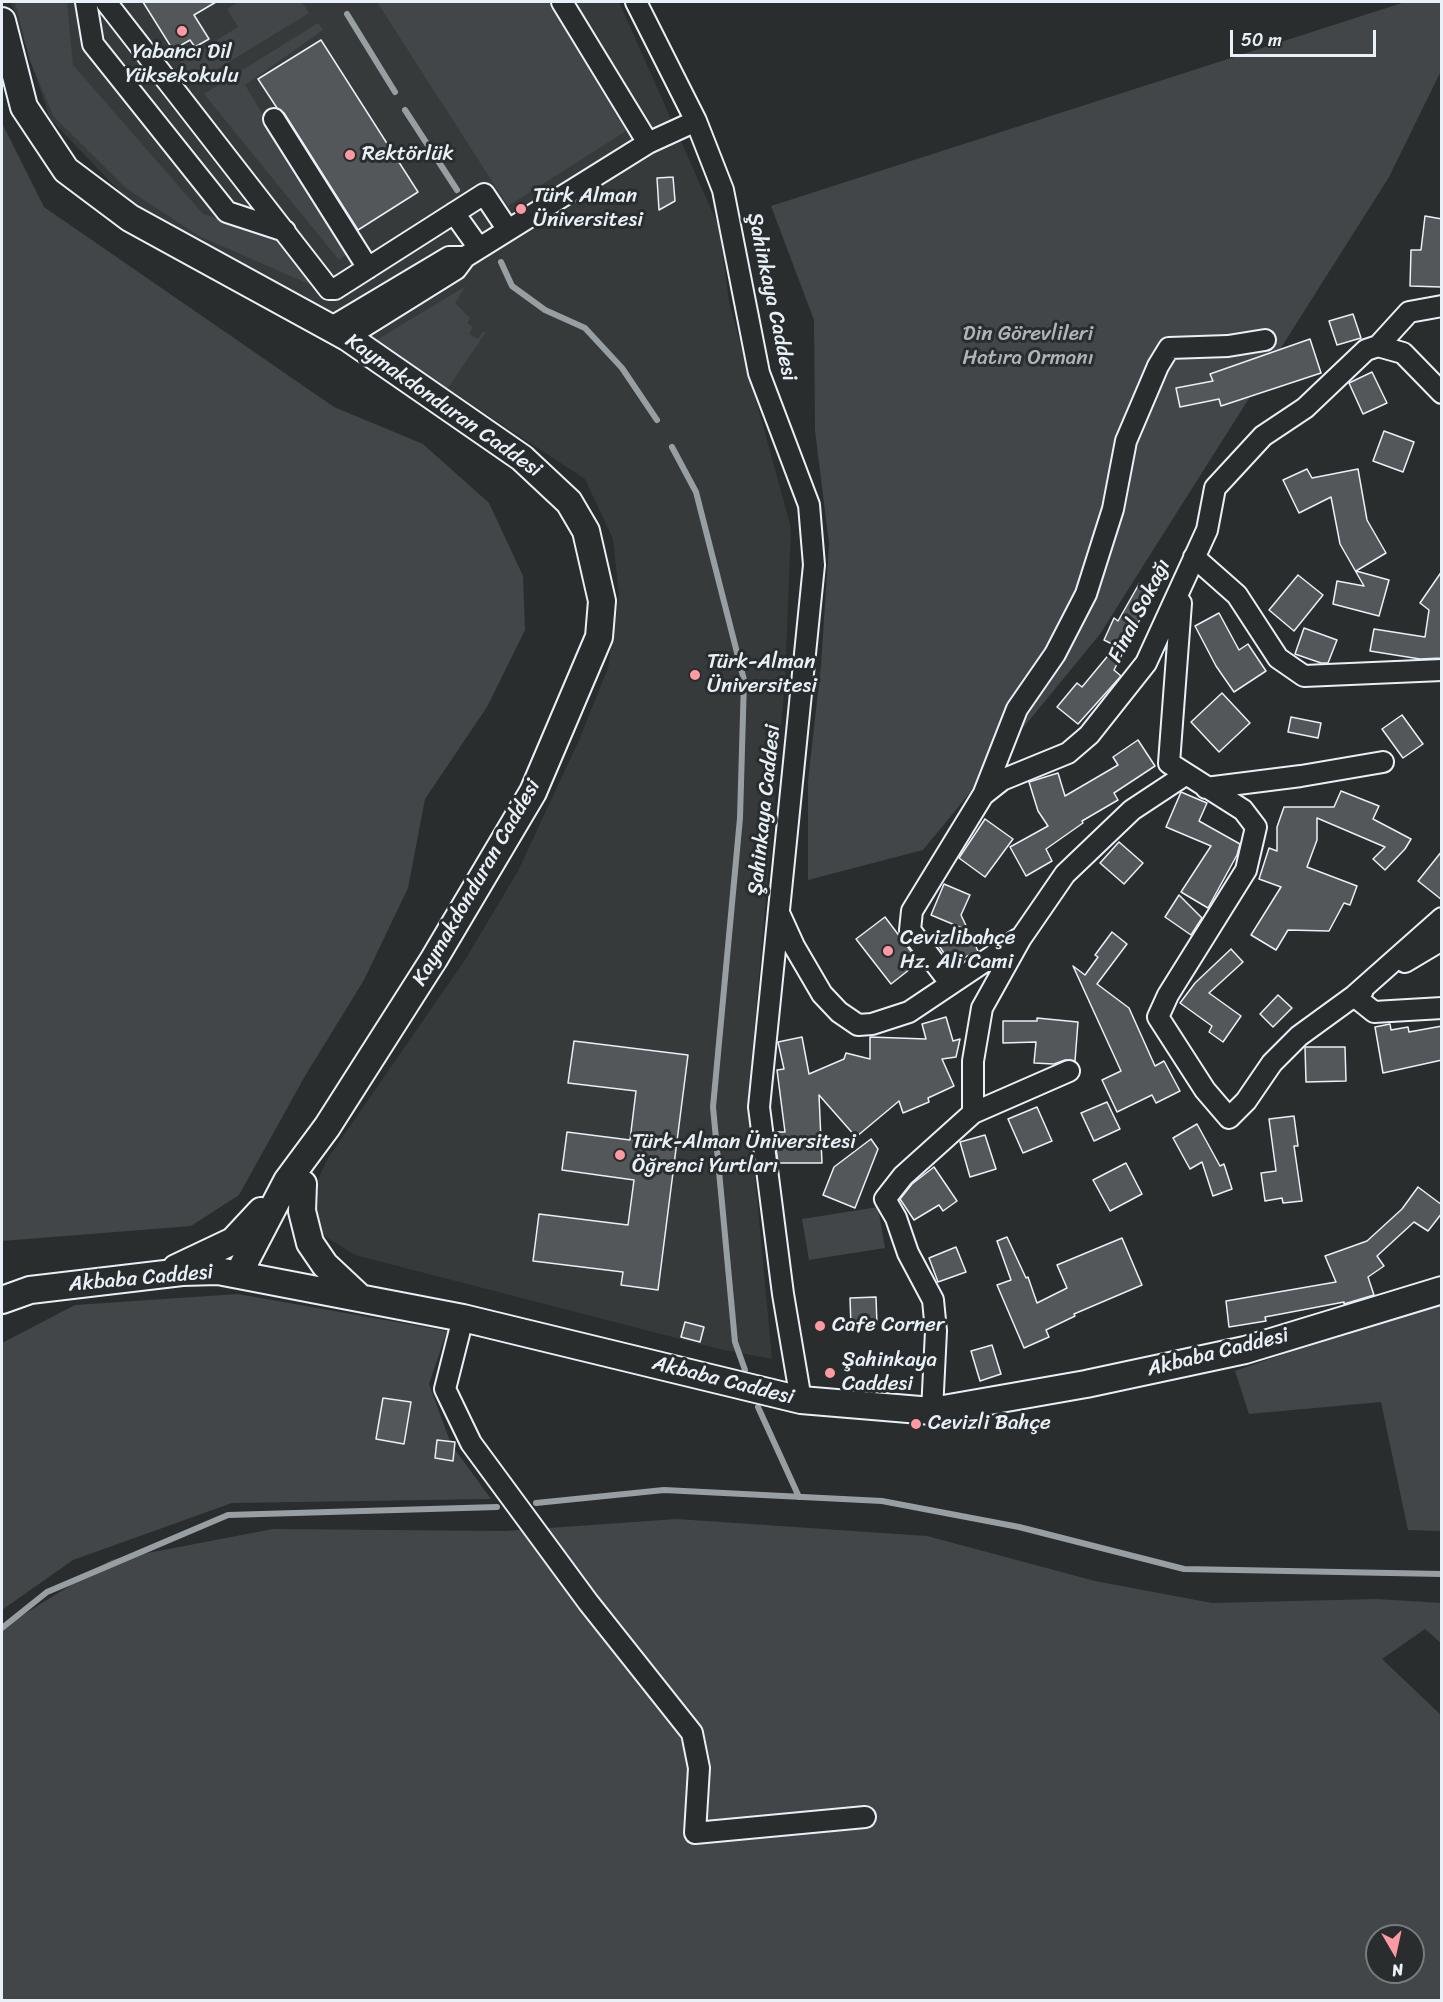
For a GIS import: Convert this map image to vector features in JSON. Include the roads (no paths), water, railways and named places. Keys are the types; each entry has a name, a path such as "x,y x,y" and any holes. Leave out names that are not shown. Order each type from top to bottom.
{"main road":[{"name":"Kaymakdonduran Caddesi","path":"2,21 24,106 66,170 130,218 339,333 522,458 569,502 586,531 602,601 598,637 533,792 434,959 327,1127 295,1183"},
{"path":"166,1274 241,1235 295,1183"},
{"path":"250,1275 295,1183"},
{"path":"295,1183 310,1244 325,1265 360,1297"},
{"name":"Akbaba Caddesi","path":"2,1300 30,1290 166,1274 218,1271 250,1275 463,1318 801,1400 932,1411 1086,1384 1245,1350 1442,1290"}],"street":[{"path":"86,2 93,44 227,213 285,231"},
{"path":"106,2 329,289 335,289 484,194 508,230"},
{"path":"562,2 648,143"},
{"name":"Şahinkaya Caddesi","path":"636,2 696,121 723,190 759,373 809,505 814,565 759,1107 783,1294 801,1400"},
{"path":"274,119 368,267"},
{"path":"339,333 449,257 472,253 648,143 696,121"},
{"path":"454,213 472,253"},
{"name":"Final Sokağı","path":"950,983 910,930 912,911 983,795 1002,780 1068,753 1089,735 1146,663 1207,530 1215,488 1263,436 1305,408 1366,350 1378,346 1409,312 1442,306"},
{"path":"983,795 1017,709 1055,654 1086,594 1113,509 1126,441 1158,366 1169,348 1228,346 1265,340"},
{"path":"1378,346 1403,353 1442,393"},
{"path":"1194,557 1237,595 1278,658 1304,676 1442,670"},
{"path":"1183,582 1169,763 1185,776 1243,810 1256,827 1246,870 1168,995 1158,1017 1206,1090 1229,1118 1246,1101 1272,1064 1299,1036 1354,996 1442,940"},
{"path":"1206,788 1301,777 1383,762"},
{"path":"973,1113 973,1060 982,1008 1021,938 1065,874 1132,810 1185,776"},
{"path":"778,912 794,946 822,994 839,1012 858,1024 872,1024 909,1012 1021,938"},
{"path":"1354,996 1442,918"},
{"path":"1354,996 1374,1012 1442,1008"},
{"path":"932,1411 936,1331 933,1300 908,1253 896,1218 885,1199 903,1176 973,1113 1069,1071"},
{"path":"463,1318 445,1389 471,1443 588,1602 692,1733 699,1768 695,1833 865,1817"}],"waterway":[{"path":"347,14 395,92"},
{"path":"405,110 457,190"},
{"path":"501,262 512,286 545,310 585,328 622,368 657,420"},
{"path":"672,447 696,492 744,680 740,818 713,1107 735,1342 745,1370"},
{"path":"758,1407 799,1497"},
{"path":"536,1503 664,1490 882,1501 1019,1527 1184,1569 1442,1574"},
{"path":"2,1628 47,1592 228,1515 497,1507"}],"place":[{"name":"Yabancı Dil Yüksekokulu","path":"182,31"},
{"name":"Rektörlük","path":"350,155"},
{"name":"Türk Alman Üniversitesi","path":"521,209"},
{"name":"Türk-Alman Üniversitesi","path":"695,675"},
{"name":"Cevizlibahçe Hz. Ali Cami","path":"888,951"},
{"name":"Türk-Alman Üniversitesi Öğrenci Yurtları","path":"620,1155"},
{"name":"Cafe Corner","path":"820,1326"},
{"name":"Şahinkaya Caddesi","path":"830,1373"},
{"name":"Cevizli Bahçe","path":"916,1424"}],"park label":[{"name":"Din Görevlileri Hatıra Ormanı","path":"1028,347"}]}
